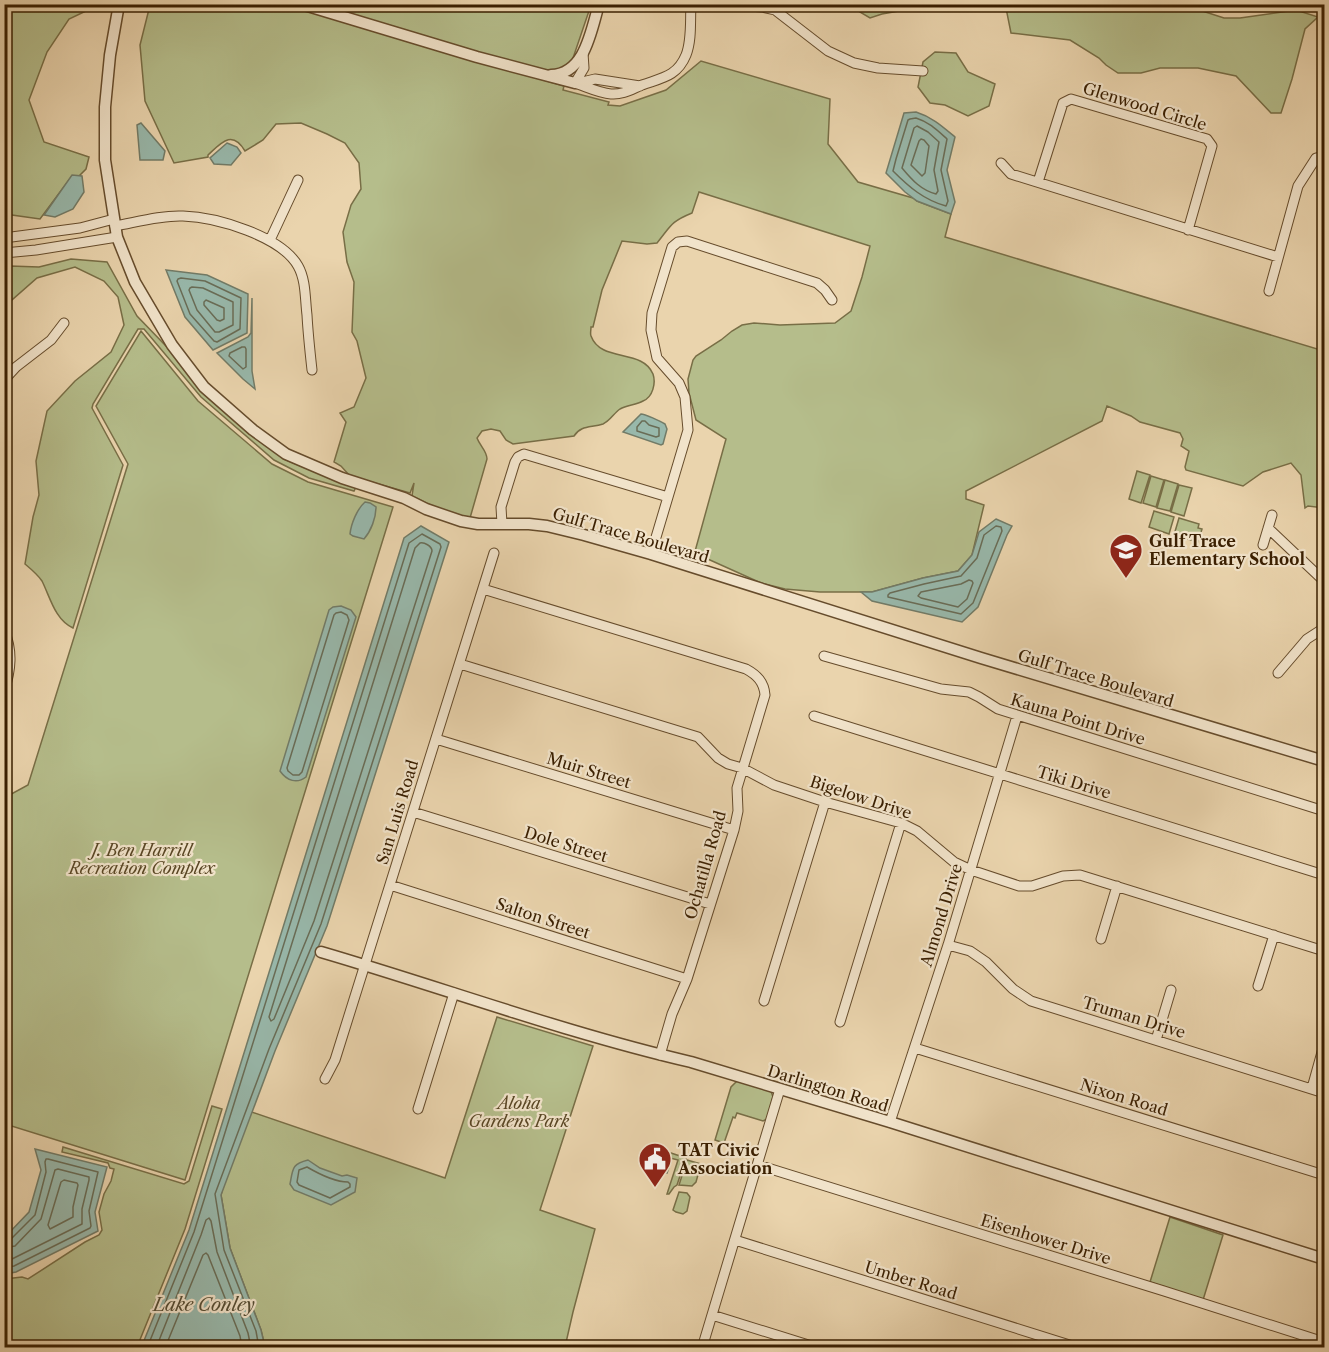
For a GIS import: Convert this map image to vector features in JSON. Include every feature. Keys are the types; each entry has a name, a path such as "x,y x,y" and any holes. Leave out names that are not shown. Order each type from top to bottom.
{"street":[{"name":"Gulf Trace Boulevard","path":"119,4 110,55 105,108 105,160 116,228 135,282 172,345 204,387 253,430 286,454 342,478 404,498 426,509 461,521 478,524 529,524 565,530 651,554 981,658 1324,761"},
{"path":"301,4 610,94 630,92 664,78 676,70 687,52 691,4"},
{"path":"542,75 566,73 574,66 583,53 599,4"},
{"path":"725,4 774,10 828,51 854,63 878,68 923,71"},
{"path":"583,53 584,68 595,79"},
{"path":"575,83 584,68"},
{"path":"575,83 595,79 640,86"},
{"name":"Glenwood Circle","path":"1038,183 1063,103 1071,99 1207,139 1212,146 1188,230"},
{"path":"1269,291 1298,186 1316,159 1324,156"},
{"path":"1001,163 1011,174 1278,257"},
{"path":"270,240 298,180"},
{"path":"4,253 36,250 149,219 182,216 208,218 270,240 286,251 298,267 304,286 312,370"},
{"path":"4,238 80,228 116,228"},
{"path":"651,554 688,430 685,397 679,383 657,358 651,330 652,313 672,247 678,242 687,242 806,280 825,290 832,300"},
{"path":"4,380 16,367 51,340 64,323"},
{"path":"502,524 501,507 514,462 524,454 668,497"},
{"path":"1263,545 1272,515"},
{"path":"1268,528 1324,581"},
{"name":"San Luis Road","path":"325,1079 336,1060 494,553"},
{"name":"Ochatilla Road","path":"483,589 746,669 754,673 764,687 765,695 737,788 738,811 734,830 687,979 672,1014 660,1055"},
{"path":"1278,673 1307,639 1324,628"},
{"path":"4,630 11,652 9,677 4,691"},
{"name":"Kauna Point Drive","path":"824,656 941,690 969,692 998,709 1017,716 1324,811"},
{"name":"Bigelow Drive","path":"460,664 688,733 698,737 718,758 728,764 742,768 774,785 901,823 917,831 954,862 1019,886 1032,886 1063,876 1080,875 1324,951"},
{"name":"Tiki Drive","path":"814,716 1324,875"},
{"name":"Almond Drive","path":"890,1122 948,945 1017,716"},
{"name":"Muir Street","path":"436,738 734,830"},
{"path":"764,1001 825,802"},
{"name":"Dole Street","path":"413,812 710,904"},
{"path":"840,1022 901,823"},
{"name":"Salton Street","path":"390,885 687,979"},
{"path":"1101,939 1118,886"},
{"path":"1258,986 1274,935"},
{"name":"Truman Drive","path":"948,945 970,951 986,962 1013,989 1031,1000 1324,1093"},
{"name":"Darlington Road","path":"321,952 890,1122 1324,1259"},
{"path":"1156,1040 1171,990"},
{"path":"418,1109 454,993"},
{"path":"1312,1088 1324,1046"},
{"name":"Nixon Road","path":"915,1048 1324,1175"},
{"path":"702,1347 780,1089"},
{"name":"Eisenhower Drive","path":"758,1165 1324,1342"},
{"name":"Umber Road","path":"735,1240 1079,1347"},
{"path":"712,1315 818,1347"}],"green space":[{"path":"4,5 115,5 88,10 69,19 47,52 29,100 44,142 89,157 86,169 79,176 72,176 40,219 5,214"},
{"path":"150,5 286,5 564,86 563,90 609,102 608,105 620,106 666,90 701,61 830,99 828,144 858,182 913,198 951,214 945,237 1324,351 1324,508 1308,506 1305,508 1301,475 1291,463 1263,472 1243,486 1186,470 1189,451 1181,446 1183,439 1180,433 1140,422 1107,406 1102,421 966,491 966,499 984,505 972,555 958,571 872,592 820,592 785,589 761,583 694,555 726,439 696,420 688,379 693,360 742,325 835,323 851,311 870,246 699,192 692,213 668,228 657,243 622,241 602,290 593,327 591,327 591,336 603,350 640,361 648,366 654,381 653,389 646,399 620,409 605,423 583,428 574,436 513,444 506,440 500,431 491,429 482,431 477,438 487,459 470,518 443,511 412,496 414,483 410,493 350,476 334,462 346,422 340,413 354,407 366,378 357,341 352,332 354,282 347,262 343,232 351,205 361,189 359,163 345,143 301,123 276,124 263,140 245,151 240,144 231,139 222,143 208,157 174,163 145,101 140,45"},
{"path":"317,5 591,5 571,64 555,71 542,71"},
{"path":"848,5 933,5 870,18"},
{"path":"995,5 1187,5 1224,18 1296,10 1318,17 1305,29 1281,113 1271,113 1236,76 1198,68 1160,68 1141,73 1118,73 1070,40 1011,33 1006,8"},
{"path":"935,52 956,53 968,72 995,84 989,106 968,116 945,105 930,103 918,87 923,62"},
{"path":"71,259 107,262 137,316 250,433 284,459 356,487 354,491 309,478 274,460 201,397 144,329 138,329 92,408 123,465 73,628 57,614 42,581 25,564 39,495 36,461 47,411 75,381 111,352 124,325 118,297 104,281 75,267 37,278 5,306 5,268 10,266 39,267"},
{"name":"J. Ben Harrill Recreation Complex","path":"141,331 198,401 272,464 308,482 393,507 185,1180 5,1124 4,798 28,785 128,464 96,406"},
{"path":"1137,471 1150,475 1141,503 1129,499"},
{"path":"1151,476 1164,480 1156,507 1143,503"},
{"path":"1165,480 1178,484 1170,511 1157,508"},
{"path":"1179,485 1192,488 1184,516 1171,512"},
{"path":"1154,511 1174,517 1169,534 1149,527"},
{"path":"1179,518 1199,524 1198,528 1202,529 1198,542 1174,535"},
{"name":"Aloha Gardens Park","path":"497,1017 593,1046 540,1210 595,1229 565,1347 265,1347 261,1330 230,1248 221,1195 243,1109 445,1178"},
{"path":"737,1081 771,1091 773,1097 767,1119 763,1121 737,1113 735,1118 733,1117 724,1143 715,1140 731,1087"},
{"path":"212,1106 222,1109 185,1229 137,1347 5,1347 5,1279 22,1277 28,1279 99,1235 102,1230 99,1212 114,1169 110,1168 108,1163 62,1152 63,1147 184,1184 189,1181"},
{"path":"653,1147 686,1158 677,1185 669,1194 667,1194 678,1160 651,1153"},
{"path":"687,1160 701,1164 696,1182 692,1186 679,1185"},
{"path":"679,1192 687,1193 690,1197 687,1211 683,1214 673,1210"},
{"path":"1170,1217 1223,1235 1203,1300 1150,1282"}],"water":[{"path":"916,112 932,119 955,137 947,170 955,202 951,214 917,201 886,173 904,113"},
{"path":"141,123 165,151 163,160 140,160 137,125"},
{"path":"227,143 237,147 241,153 231,165 214,164 210,158"},
{"path":"72,175 82,176 84,192 73,209 55,217 44,215"},
{"path":"166,270 207,275 248,294 247,333 213,350 185,317"},
{"path":"252,298 252,371 255,389 217,353 248,337 251,333"},
{"path":"641,414 665,424 667,429 663,444 623,432"},
{"path":"365,502 376,507 373,524 364,539 350,534 355,517"},
{"path":"996,519 1012,526 978,607 962,622 872,601 861,592 872,592 958,571 972,555 979,532"},
{"name":"Lake Conley","path":"421,526 449,542 327,926 275,1051 221,1195 230,1248 261,1330 265,1347 141,1348 189,1230 404,538"},
{"path":"341,606 351,610 356,617 306,777 292,780 280,771 329,610"},
{"path":"35,1149 107,1167 95,1212 98,1231 16,1272 5,1274 5,1237 29,1212 41,1170"},
{"path":"652,1158 671,1162 667,1173 649,1166"},
{"path":"308,1160 320,1168 342,1176 357,1178 355,1192 331,1205 294,1190 290,1184 294,1168 299,1163"}],"place":[{"name":"Gulf Trace Elementary School","path":"1126,579"},
{"name":"TAT Civic Association","path":"655,1188"}]}
